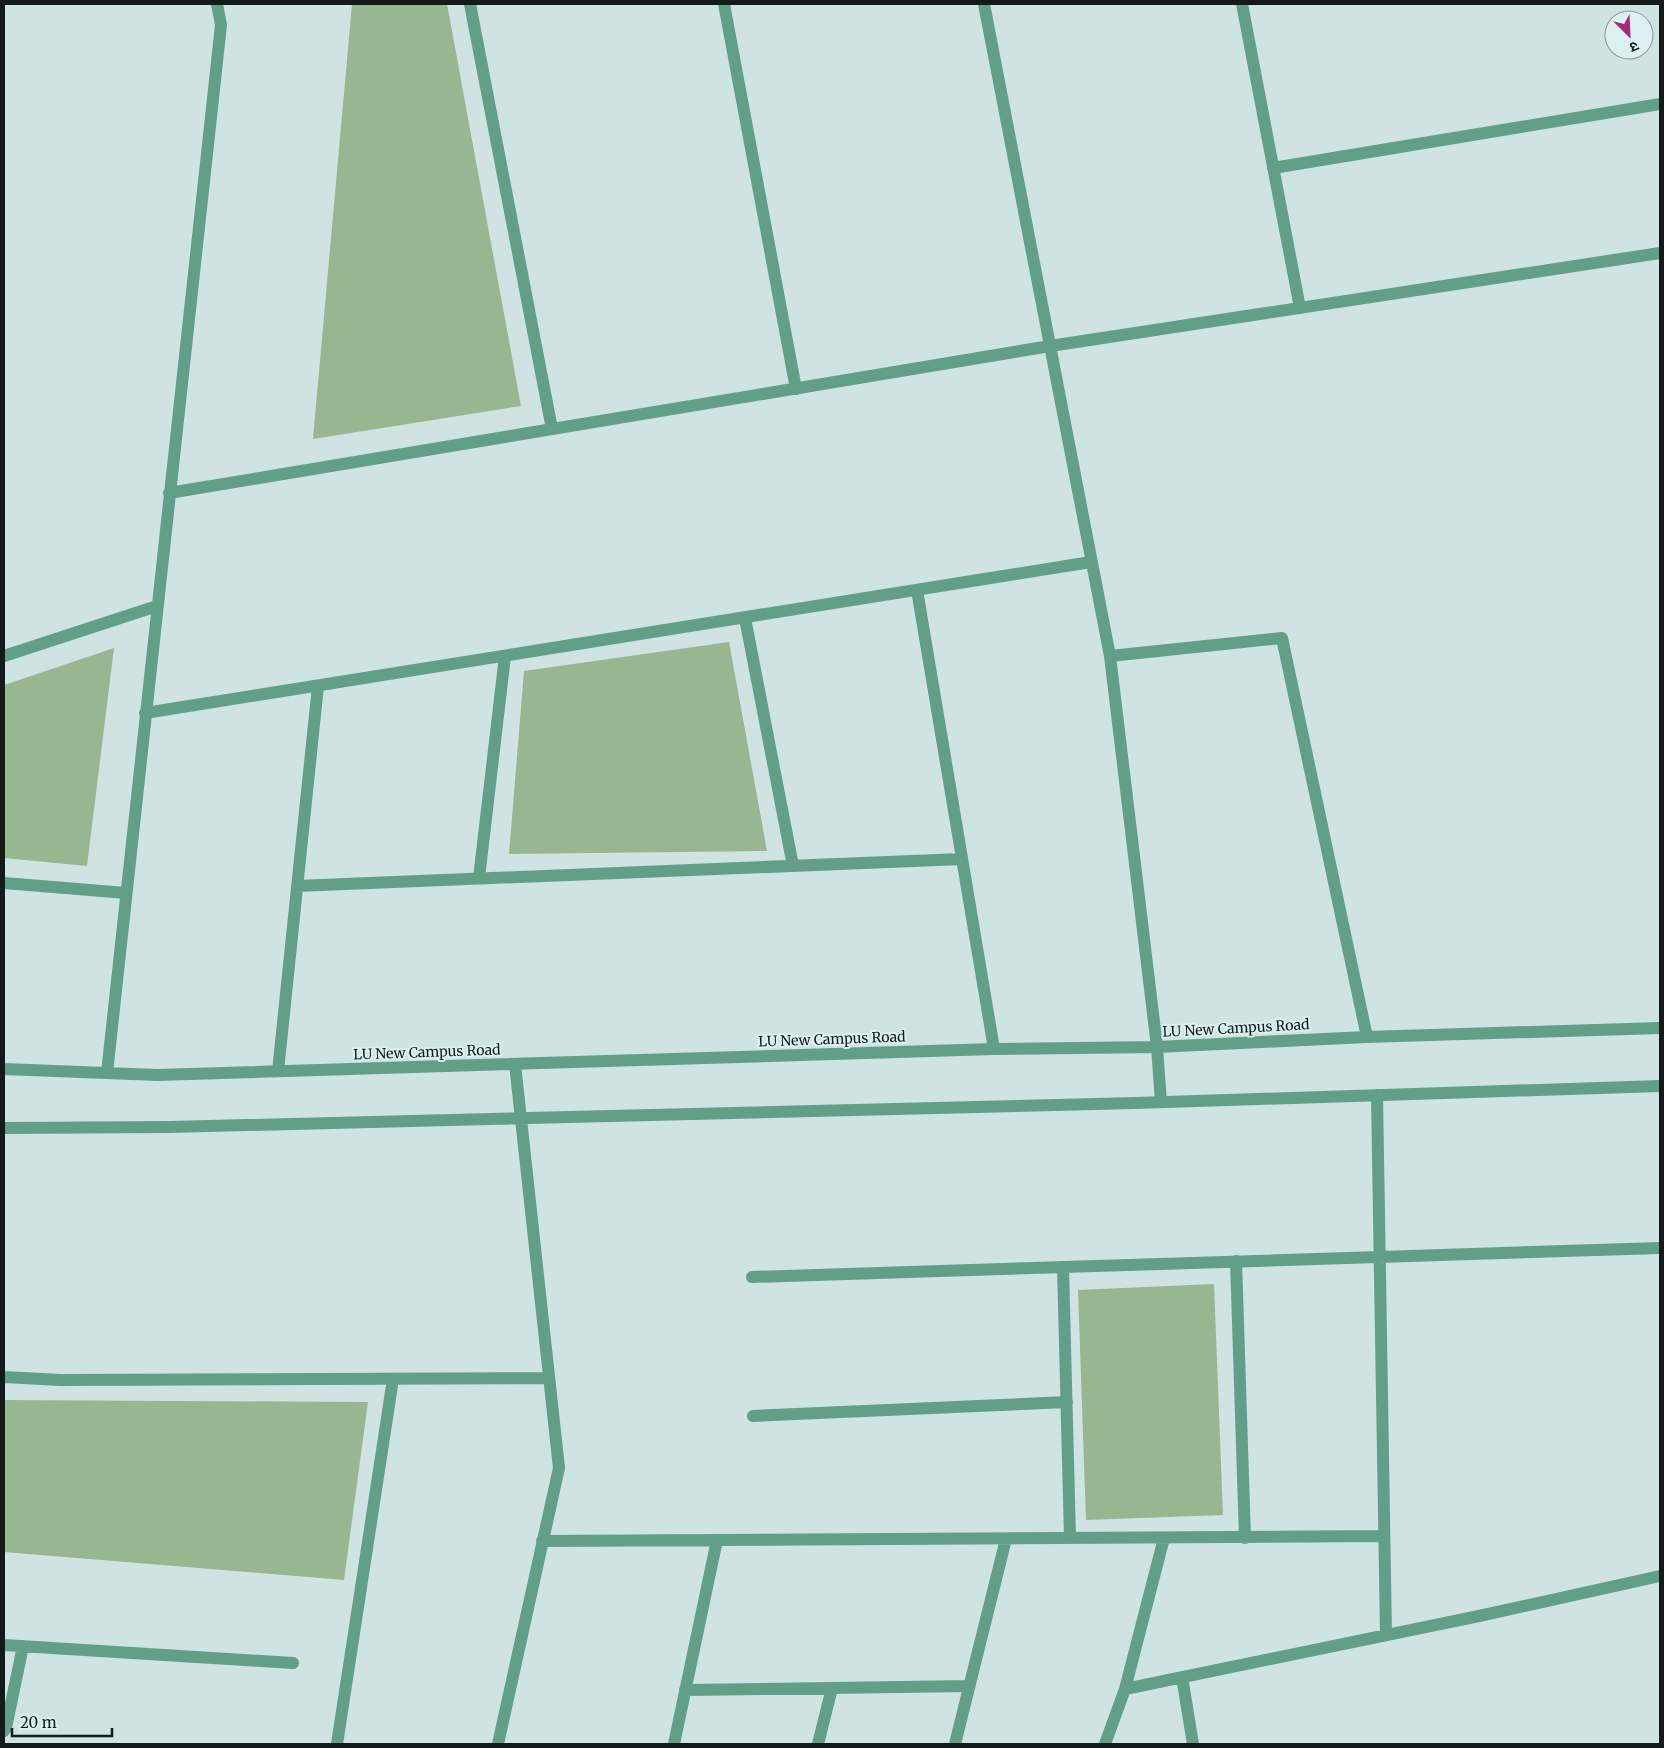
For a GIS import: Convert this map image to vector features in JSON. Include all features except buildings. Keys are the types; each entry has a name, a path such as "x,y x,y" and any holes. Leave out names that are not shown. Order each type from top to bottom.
{"street":[{"path":"107,1073 221,25 217,4"},
{"path":"470,4 552,429"},
{"path":"724,4 796,389"},
{"path":"984,4 1110,656 1157,1047 1161,1102"},
{"path":"1242,4 1300,308"},
{"path":"1273,168 1660,104"},
{"path":"169,493 1050,346 1660,253"},
{"path":"145,713 1091,562"},
{"path":"917,590 994,1049"},
{"path":"4,656 157,606"},
{"path":"745,618 792,866"},
{"path":"1110,656 1282,638 1366,1037"},
{"path":"479,878 505,656"},
{"path":"278,1071 318,686"},
{"path":"297,886 962,859"},
{"path":"4,883 126,893"},
{"name":"LU New Campus Road","path":"4,1069 157,1075 994,1049 1157,1047 1366,1037 1660,1028"},
{"path":"498,1744 558,1468 515,1064"},
{"path":"4,1128 170,1127 521,1119 1161,1102 1660,1086"},
{"path":"1377,1095 1386,1635"},
{"path":"752,1276 1660,1248"},
{"path":"1236,1261 1245,1538"},
{"path":"1063,1267 1070,1538"},
{"path":"4,1377 60,1380 549,1378"},
{"path":"337,1744 393,1379"},
{"path":"753,1416 1067,1402"},
{"path":"542,1541 1384,1536"},
{"path":"1105,1744 1125,1689 1164,1538"},
{"path":"955,1744 1006,1539"},
{"path":"674,1744 716,1540"},
{"path":"1125,1689 1660,1576"},
{"path":"4,1645 293,1663"},
{"path":"4,1731 23,1646"},
{"path":"1182,1677 1193,1744"},
{"path":"685,1690 969,1686"},
{"path":"818,1744 832,1688"}],"green space":[{"path":"352,4 447,4 521,406 313,439"},
{"path":"729,642 767,851 509,854 524,671"},
{"path":"114,648 87,866 4,858 4,685"},
{"path":"1214,1284 1223,1515 1086,1520 1078,1290"},
{"path":"4,1400 368,1402 344,1580 4,1552"}]}
